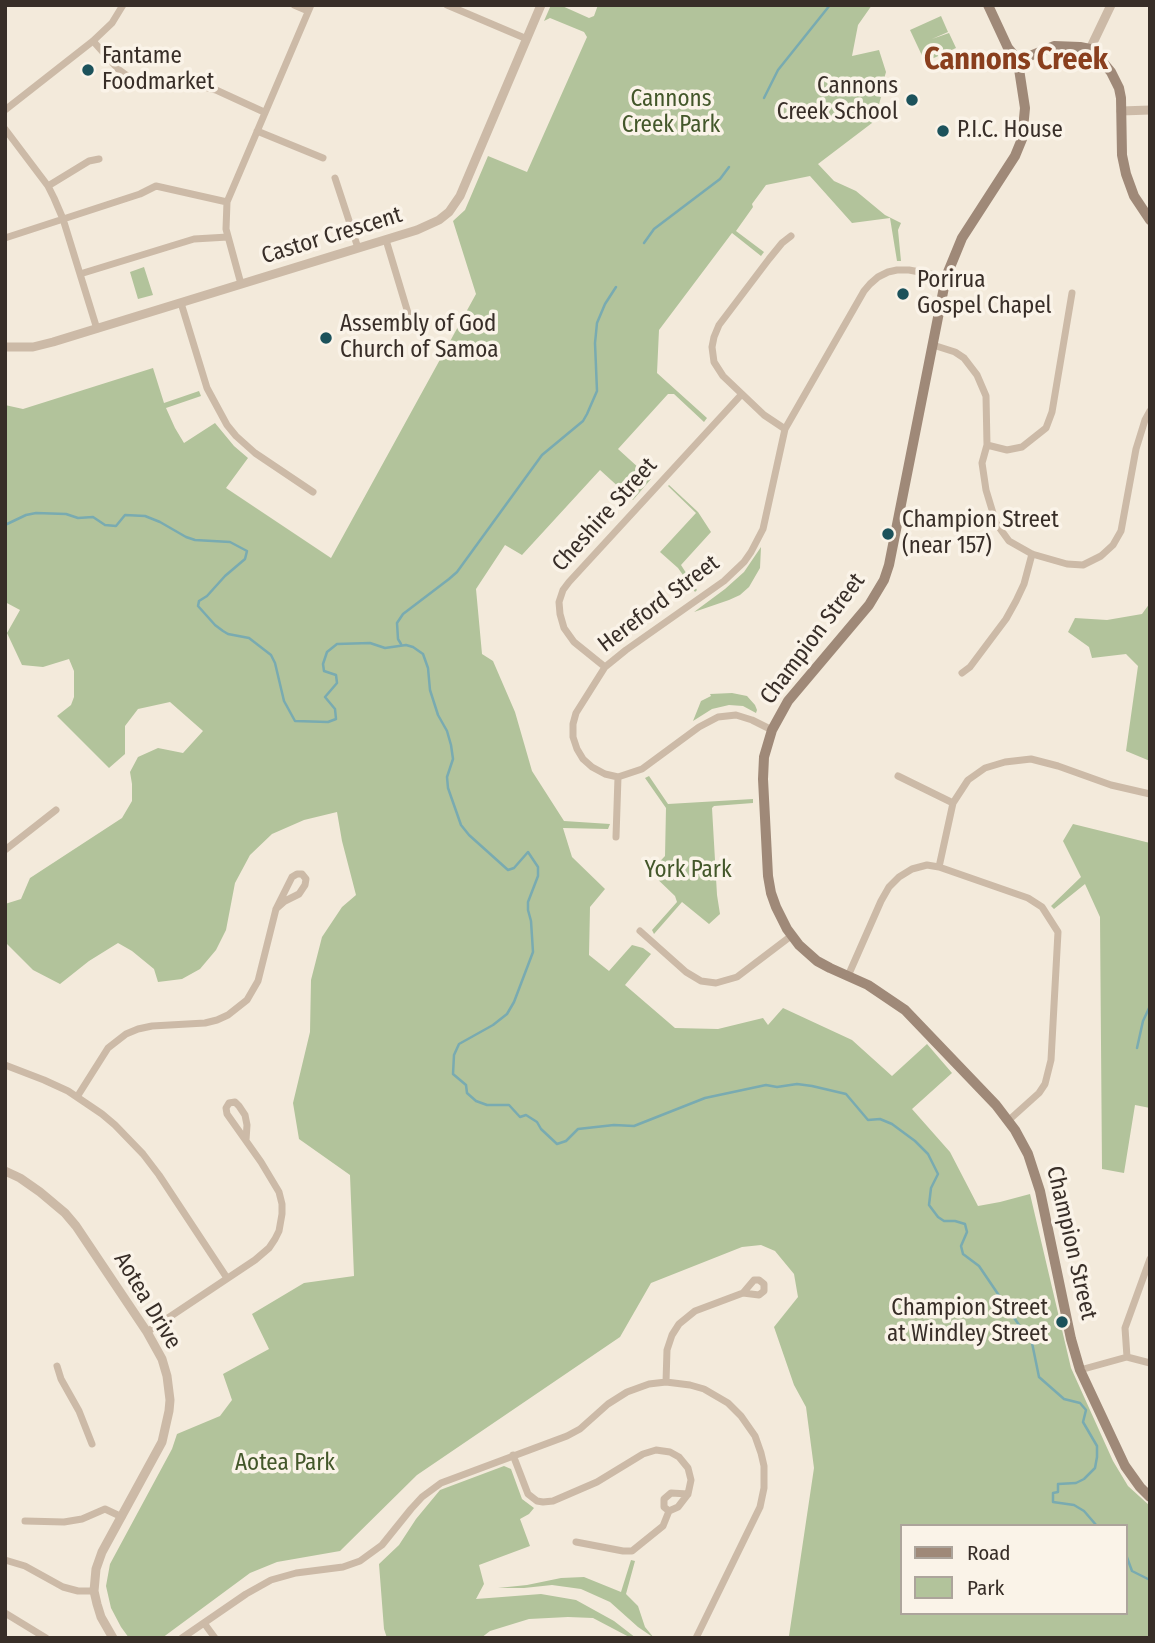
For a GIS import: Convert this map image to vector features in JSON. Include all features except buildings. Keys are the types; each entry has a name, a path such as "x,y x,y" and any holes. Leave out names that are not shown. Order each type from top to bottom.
{"main road":[{"path":"988,5 1013,54"},
{"path":"1025,58 1054,46 1080,47 1090,49 1104,62 1116,79 1121,99 1122,155 1126,174 1134,196 1150,220"},
{"path":"1018,52 1025,58 1025,64 1019,69 1010,64 1009,58 1013,54 1018,52"},
{"name":"Champion Street","path":"1019,69 1025,108 1022,139 1015,156 962,238 946,277 895,543 884,580 861,616 788,701 772,730 764,757 763,779 768,876 776,907 791,936 807,953 817,961 868,985 905,1010 1009,1120 1034,1170 1080,1370 1125,1466 1150,1497"}],"street":[{"path":"5,110 93,41 112,23 123,5"},
{"path":"241,285 228,237 227,202 309,8 294,5"},
{"path":"447,5 527,39"},
{"name":"Castor Crescent","path":"5,347 33,347 97,329 429,226 449,212 456,203 541,5"},
{"path":"1090,49 1111,5"},
{"path":"93,41 118,69 140,82 201,86 264,112"},
{"path":"1121,111 1150,110"},
{"path":"5,129 48,186 63,219 97,329"},
{"path":"257,131 323,158"},
{"path":"48,186 89,161 99,159"},
{"path":"335,177 358,248"},
{"path":"5,237 146,192 156,186 227,202"},
{"path":"785,429 764,415 723,376 714,362 712,347 719,325 769,259 791,236"},
{"path":"80,274 194,239 228,237"},
{"path":"386,240 408,313"},
{"name":"Hereford Street","path":"618,777 592,767 583,759 573,737 576,713 605,667 724,581 751,552 763,529 785,429 870,284 878,277 897,270 946,277"},
{"path":"987,445 1007,450 1022,447 1046,428 1052,412 1072,293"},
{"path":"181,303 209,393 227,425 255,453 313,492"},
{"path":"933,345 964,358 977,375 986,396 987,445 982,463 986,490 996,523 1009,541 1032,554 1068,564 1083,565 1101,556 1113,545 1121,531 1136,449 1150,411"},
{"name":"Cheshire Street","path":"605,667 574,642 564,628 559,614 563,590 741,395"},
{"path":"962,673 970,667 1006,619 1024,584 1032,554"},
{"path":"616,837 618,777 642,769 699,727 718,717 736,715 772,730"},
{"path":"939,867 953,803 968,780 985,768 1004,762 1031,759 1111,785 1150,794"},
{"path":"898,776 953,803"},
{"path":"5,850 56,810"},
{"path":"848,976 889,887 912,869 927,865 939,867 1035,902 1046,912 1058,932 1051,1059 1049,1072 1039,1093 1009,1120"},
{"path":"77,1097 108,1048 127,1034 152,1026 217,1020 247,1000 258,981 276,909 292,877 302,874 306,879 299,894 276,909"},
{"path":"640,931 686,972 701,981 716,983 737,977 791,936"},
{"path":"5,1065 44,1080 77,1097 115,1125 144,1154 227,1278"},
{"path":"147,1332 255,1260 269,1248 279,1231 282,1204 279,1192 227,1114 229,1103 235,1102 245,1115 246,1140"},
{"name":"Aotea Drive","path":"5,1171 40,1192 65,1213 80,1231 147,1332 162,1359 167,1376 170,1400 162,1442 96,1569 94,1591 101,1617 113,1638"},
{"path":"1127,1357 1125,1328 1150,1259"},
{"path":"666,1382 667,1350 672,1335 680,1324 695,1311 743,1293"},
{"path":"1080,1370 1127,1357 1150,1363"},
{"path":"57,1366 92,1444"},
{"path":"182,1638 271,1580 296,1573 343,1567 360,1561 382,1545 411,1509 433,1489 452,1479 574,1433 608,1404 627,1392 649,1384 666,1382 691,1385 728,1403 755,1436 764,1465 764,1488 760,1507 696,1638"},
{"path":"513,1455 528,1494 543,1502 597,1482 643,1454 656,1450 670,1452 684,1462 691,1480 688,1494 678,1507 669,1511 663,1526 632,1551 576,1542"},
{"path":"669,1511 663,1502 668,1495 688,1494"},
{"path":"24,1521 82,1520 105,1509 122,1517"},
{"path":"5,1560 25,1566 63,1587 94,1591"},
{"path":"5,1613 46,1638"},
{"path":"204,1623 215,1638"}],"green space":[{"path":"551,5 560,5 589,18 594,16 598,5 872,5 858,25 852,56 879,50 886,72 877,112 872,123 818,164 834,181 856,191 885,215 901,223 898,230 901,261 897,261 890,218 852,223 810,176 766,185 736,231 764,252 761,256 732,233 659,330 657,373 707,418 704,422 674,394 668,394 618,449 651,479 633,500 600,470 522,555 505,545 476,589 482,654 493,661 515,712 532,771 564,821 610,824 608,829 563,828 572,857 605,889 590,907 589,955 609,971 632,945 651,954 625,985 675,1028 718,1029 763,1018 768,1025 783,1008 852,1040 892,1076 927,1044 952,1073 912,1109 950,1152 978,1206 1030,1194 1071,1368 1113,1461 1128,1486 1150,1506 1150,1638 786,1638 789,1636 814,1468 806,1407 794,1385 774,1327 798,1297 794,1274 775,1251 761,1245 742,1247 651,1283 620,1337 417,1475 340,1551 277,1562 250,1573 162,1638 129,1638 111,1608 106,1586 110,1564 172,1449 177,1434 220,1416 232,1400 223,1374 269,1349 252,1314 304,1283 354,1276 350,1175 299,1139 293,1103 310,1032 311,980 322,937 342,907 356,895 337,812 304,820 272,834 250,855 235,883 226,930 216,950 200,969 182,979 158,982 154,969 118,943 60,984 33,970 5,942 5,904 21,899 30,878 122,818 132,801 130,772 138,757 158,748 183,753 203,731 170,702 138,709 125,726 125,754 109,768 57,716 71,705 74,697 74,671 69,659 43,667 22,665 7,633 20,610 5,602 5,405 23,409 153,368 164,403 199,391 201,396 166,408 184,443 215,423 248,458 226,488 331,558 476,294 453,221 465,210 488,156 527,172 587,37 584,32 550,18 544,21"},
{"path":"941,16 948,32 932,39 949,33 956,48 925,62 910,30"},
{"path":"144,267 153,295 138,299 130,272"},
{"path":"669,485 698,512 711,532 681,565 697,590 695,592 678,568 660,552 696,513"},
{"path":"761,547 760,568 749,587 729,600 694,612 744,572"},
{"path":"1150,603 1150,761 1126,751 1138,666 1126,654 1092,658 1089,647 1068,632 1075,618 1107,620 1142,614"},
{"path":"732,693 747,696 755,705 756,713 743,706 729,705 712,709 693,721 701,701 711,696 710,694"},
{"name":"York Park","path":"649,776 668,804 753,799 753,803 712,808 720,914 709,924 682,902 654,934 652,930 677,902 675,896 650,872 665,856 666,808 645,778"},
{"path":"1073,824 1150,843 1150,1108 1135,1105 1124,1173 1102,1169 1100,917 1085,884 1054,909 1051,906 1081,877 1063,841"},
{"path":"504,1466 511,1469 522,1499 534,1508 520,1519 530,1546 479,1565 484,1584 476,1599 541,1594 576,1600 614,1621 636,1638 631,1638 593,1618 568,1617 529,1619 490,1631 481,1638 387,1638 379,1564 399,1545 440,1490"},
{"path":"631,1560 635,1561 626,1594 638,1606 645,1627 654,1638 610,1602 581,1589 552,1585 498,1588 584,1577 621,1592"}],"waterway":[{"name":"Cannons Creek","path":"764,98 778,70 830,5"},
{"name":"Cannons Creek","path":"644,243 654,229 720,179 729,167"},
{"path":"401,644 397,623 403,614 457,572 542,455 583,421 597,391 597,323 616,287"},
{"path":"5,525 36,513 93,517 105,525 116,526 125,515 145,516 186,537 230,542 247,551 245,559 199,601 198,606 223,631 249,638 271,655 284,701 295,721 328,722 336,719 335,709 325,697 337,683 336,675 324,671 323,664 327,652 337,644 370,643 385,648 406,645 423,654 428,668 430,690 451,745 453,759 447,777 448,788 461,825 508,870 514,868 528,852 538,867 538,876 528,902 533,952 514,1002 507,1014 493,1025 459,1044 454,1055 453,1074 466,1085 467,1093 476,1101 487,1105 509,1105 520,1117 526,1115 537,1122 557,1144 566,1141 578,1129 634,1126 705,1098 766,1085 777,1087 797,1084 846,1094 868,1120 880,1119 892,1124 928,1154 938,1174 931,1188 929,1205 944,1221 965,1224 967,1232 961,1246 963,1254 979,1266 1019,1325 1031,1338 1039,1377 1064,1399 1080,1403 1086,1410 1083,1422 1097,1446 1095,1468 1076,1483 1058,1484 1058,1492 1053,1493 1053,1502 1074,1505 1084,1511 1095,1524"},
{"path":"1137,1048 1143,1021 1150,1006"},
{"path":"1127,1557 1132,1571 1150,1580"}],"place":[{"name":"Fantame Foodmarket","path":"88,70"},
{"name":"Cannons Creek School","path":"912,100"},
{"name":"P.I.C. House","path":"943,131"},
{"name":"Porirua Gospel Chapel","path":"903,294"},
{"name":"Assembly of God Church of Samoa","path":"326,338"},
{"name":"Champion Street (near 157)","path":"888,534"},
{"name":"Champion Street at Windley Street","path":"1062,1322"}],"district":[{"name":"Cannons Creek","path":"1016,61"}],"park label":[{"name":"Cannons Creek Park","path":"671,113"},
{"name":"Aotea Park","path":"285,1464"}]}
